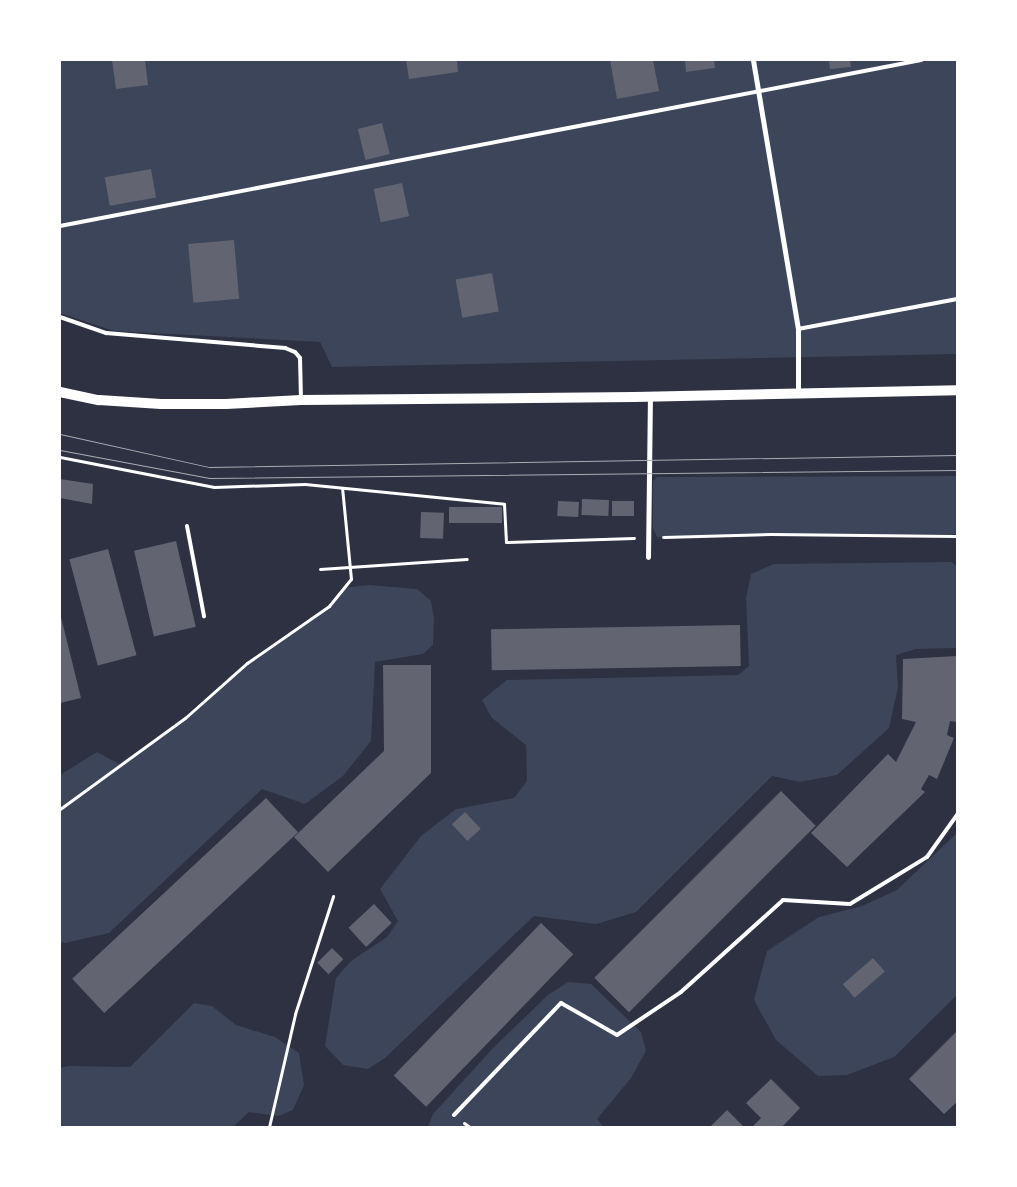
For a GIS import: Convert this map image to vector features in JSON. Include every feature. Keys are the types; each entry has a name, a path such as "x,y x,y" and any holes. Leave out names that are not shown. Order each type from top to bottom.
{"main road":[{"path":"60,392 99,400 161,404 226,404 301,400 798,395 957,390"}],"street":[{"path":"753,60 798,329 798,395"},
{"path":"648,557 650,397"}],"lane":[{"path":"60,226 759,93 921,60"},
{"path":"798,329 957,299"},
{"path":"60,317 106,333 285,348 295,352 300,358 301,400"},
{"path":"188,526 204,616"},
{"path":"454,1114 561,1003 617,1035 681,992 783,900 850,904 927,857 957,815"}],"path":[{"path":"60,456 214,487 305,484 504,504 506,542 770,534 957,536"},
{"path":"60,809 185,718 247,663 329,606 351,579 342,488"},
{"path":"320,569 467,560"},
{"path":"269,1127 295,1014 333,896"}],"shaded area":[{"path":"60,60 957,60 957,354 332,367 320,342 114,331 60,313"},
{"path":"957,476 957,534 657,537 653,528 653,481 657,477"},
{"path":"952,562 957,567 957,648 916,649 896,655 898,687 889,728 837,775 800,782 772,776 636,912 596,924 534,916 385,1058 368,1069 343,1065 325,1046 336,978 351,961 387,937 398,921 380,889 421,836 456,809 514,798 527,781 526,745 492,718 482,700 507,680 738,675 749,666 746,598 751,574 774,564"},
{"path":"369,585 417,589 431,601 434,619 433,645 423,654 375,662 371,741 343,776 305,804 262,789 109,933 65,943 60,942 60,775 97,752 119,764 185,718 247,663 329,606 343,588"},
{"path":"957,833 957,995 894,1057 847,1075 818,1076 776,1040 754,1000 767,951 819,917 862,906 897,890"},
{"path":"568,982 591,984 641,1032 646,1051 631,1078 597,1119 604,1127 428,1127 433,1114 494,1047 548,995"},
{"path":"194,1003 212,1006 236,1025 275,1037 299,1053 304,1085 293,1110 279,1116 249,1112 233,1127 60,1127 60,1068 68,1066 130,1067"}],"building":[{"path":"112,60 145,60 148,85 116,89"},
{"path":"406,60 457,60 458,72 409,79"},
{"path":"610,60 653,60 659,91 617,99"},
{"path":"685,60 714,60 715,68 686,72"},
{"path":"829,60 850,60 851,67 830,69"},
{"path":"382,123 390,154 365,160 358,129"},
{"path":"151,169 156,198 110,206 105,177"},
{"path":"402,183 409,216 381,222 374,189"},
{"path":"234,240 239,299 193,303 188,244"},
{"path":"492,273 499,311 462,318 456,279"},
{"path":"60,479 93,484 92,504 60,498"},
{"path":"582,499 609,500 608,516 581,515"},
{"path":"558,501 579,502 578,517 557,516"},
{"path":"612,501 634,501 634,516 612,516"},
{"path":"449,507 502,507 502,523 449,523"},
{"path":"421,512 444,513 443,539 420,538"},
{"path":"176,541 196,627 154,636 134,551"},
{"path":"108,549 136,655 98,666 69,559"},
{"path":"60,613 81,698 60,703"},
{"path":"740,625 741,666 492,670 491,629"},
{"path":"957,656 956,722 950,721 947,735 954,738 937,779 929,775 921,789 925,792 847,867 811,833 888,754 896,762 916,722 902,719 903,659"},
{"path":"383,665 431,665 431,773 328,872 294,837 384,751"},
{"path":"781,791 816,826 629,1012 594,978"},
{"path":"266,798 298,832 104,1013 72,979"},
{"path":"465,812 481,829 468,841 452,824"},
{"path":"374,904 392,923 366,947 348,928"},
{"path":"541,923 573,954 426,1107 394,1076"},
{"path":"332,948 343,959 328,974 317,963"},
{"path":"873,958 885,972 855,998 843,984"},
{"path":"957,1031 957,1102 944,1114 909,1079"},
{"path":"771,1079 800,1108 782,1127 752,1127 761,1118 746,1103"},
{"path":"727,1110 744,1127 710,1127"}],"tram line":[{"path":"60,434 209,467 957,455"},
{"path":"60,450 209,478 957,470"}]}
